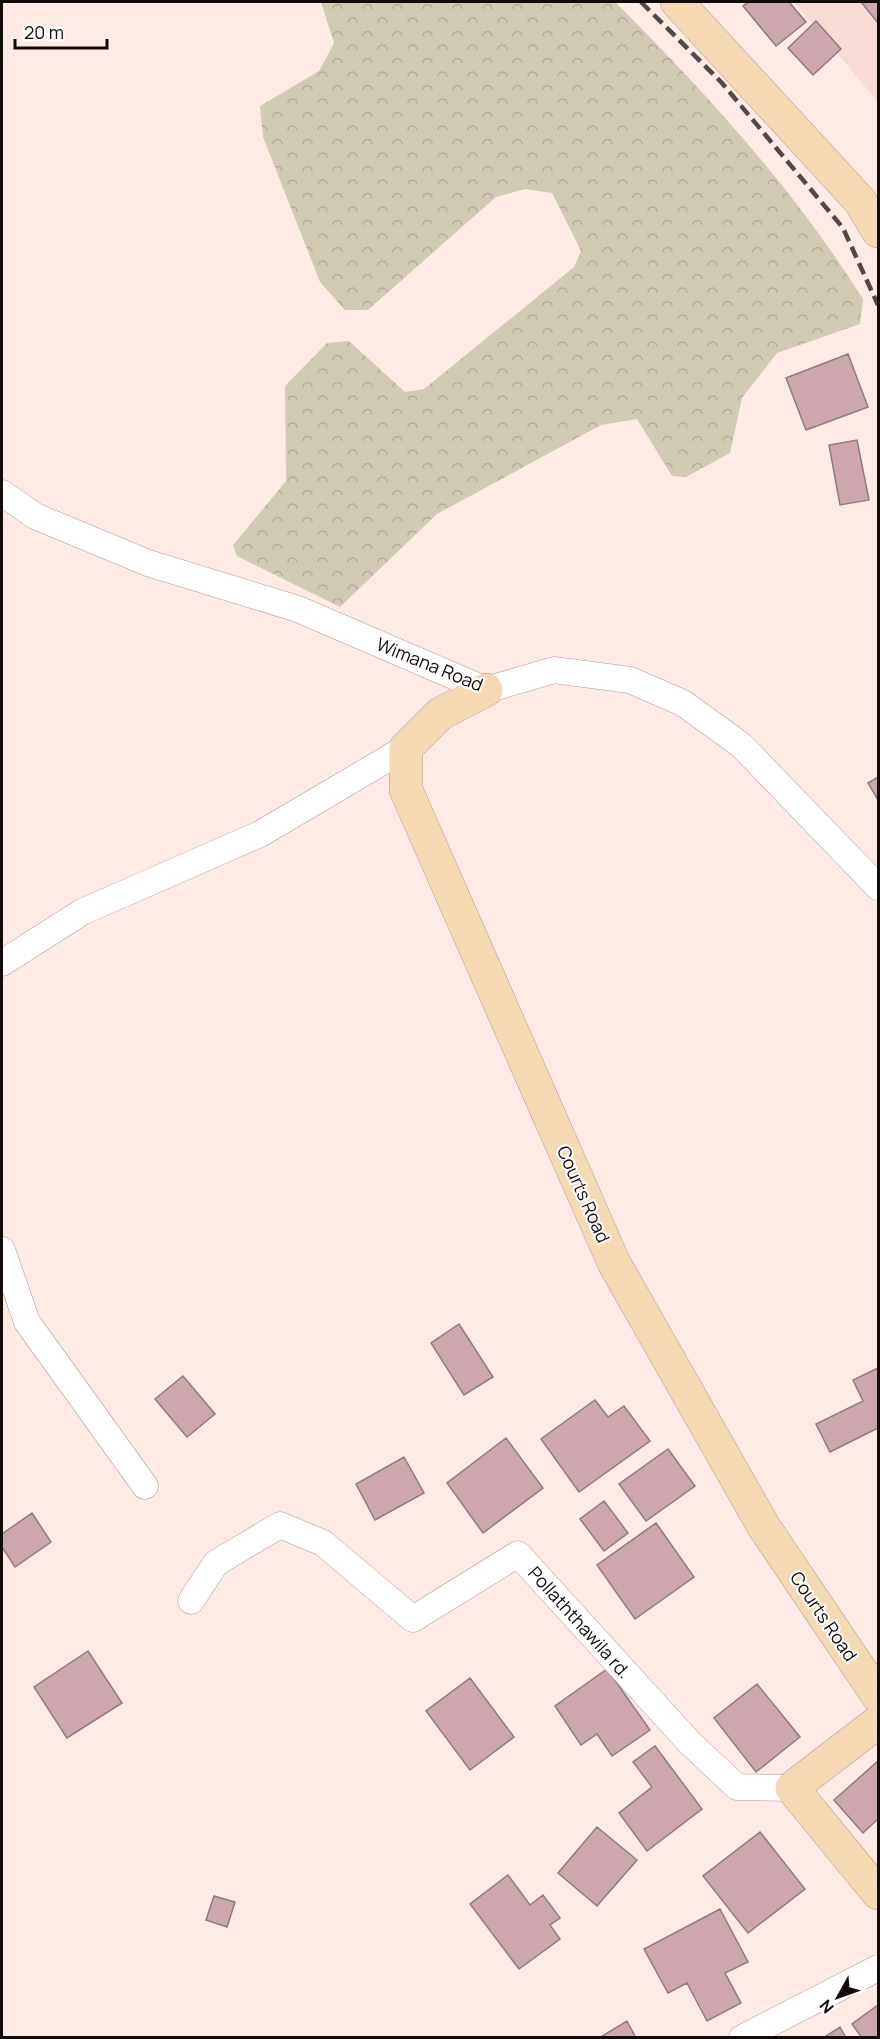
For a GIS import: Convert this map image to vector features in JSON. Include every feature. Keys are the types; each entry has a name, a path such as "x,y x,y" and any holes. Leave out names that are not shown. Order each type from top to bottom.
{"street":[{"path":"677,2 860,201 879,231"},
{"name":"Wimana Road","path":"2,493 35,516 148,563 298,609 486,690 554,670 630,680 683,703 741,745 879,887"},
{"path":"2,963 82,912 260,834 406,748 440,714 486,690"},
{"name":"Courts Road","path":"406,748 406,790 614,1263 764,1527 879,1696"},
{"path":"2,1250 27,1322 145,1486"},
{"name":"Pollaththawila rd.","path":"191,1601 216,1563 280,1525 323,1543 413,1619 518,1554 689,1742 737,1787 792,1788"},
{"path":"879,1722 792,1788 879,1893"},
{"path":"742,2037 879,1968"}],"shaded area":[{"path":"794,2 878,2 878,102"}],"green space":[{"path":"321,2 615,2 748,144 809,220 863,299 860,324 777,353 742,398 730,453 686,477 672,476 637,419 601,425 437,514 340,607 237,556 233,545 286,481 285,386 327,343 349,341 405,392 424,389 574,267 581,251 552,193 525,189 496,197 368,310 345,310 320,282 263,137 260,106 319,71 334,43"}],"building":[{"path":"749,2 789,2 806,22 776,46 743,6"},
{"path":"861,2 878,2 878,23"},
{"path":"816,21 841,49 813,75 788,48"},
{"path":"848,354 868,407 806,430 786,378"},
{"path":"857,440 869,500 840,505 829,445"},
{"path":"878,777 878,800 868,783"},
{"path":"459,1324 493,1377 464,1395 431,1343"},
{"path":"878,1368 878,1428 830,1452 816,1424 863,1401 853,1380"},
{"path":"183,1376 215,1414 187,1437 155,1399"},
{"path":"595,1400 608,1417 624,1406 650,1441 579,1492 541,1439"},
{"path":"506,1438 543,1488 483,1533 447,1483"},
{"path":"668,1449 695,1486 646,1521 619,1484"},
{"path":"404,1457 424,1493 375,1520 356,1484"},
{"path":"604,1501 628,1533 604,1551 580,1519"},
{"path":"32,1513 51,1542 15,1567 2,1547 2,1534"},
{"path":"656,1523 694,1577 635,1619 597,1565"},
{"path":"88,1651 122,1703 67,1738 34,1687"},
{"path":"607,1669 650,1730 612,1756 597,1734 581,1745 555,1706"},
{"path":"470,1678 514,1737 470,1770 426,1711"},
{"path":"757,1684 800,1737 756,1772 714,1718"},
{"path":"655,1746 702,1809 647,1851 619,1813 652,1787 633,1762"},
{"path":"878,1761 878,1819 863,1833 834,1800"},
{"path":"597,1827 637,1860 597,1906 558,1873"},
{"path":"760,1832 805,1889 748,1933 703,1876"},
{"path":"508,1875 530,1905 543,1895 560,1918 550,1925 560,1939 519,1969 470,1904"},
{"path":"214,1896 235,1902 227,1927 206,1920"},
{"path":"720,1909 748,1962 725,1973 741,2003 707,2021 687,1983 668,1993 644,1949"},
{"path":"878,2005 878,2038 862,2038 852,2024"},
{"path":"627,2021 636,2038 599,2038"},
{"path":"840,2027 846,2038 823,2038"}],"railway":[{"path":"641,2 722,83 843,228 878,305"}]}
